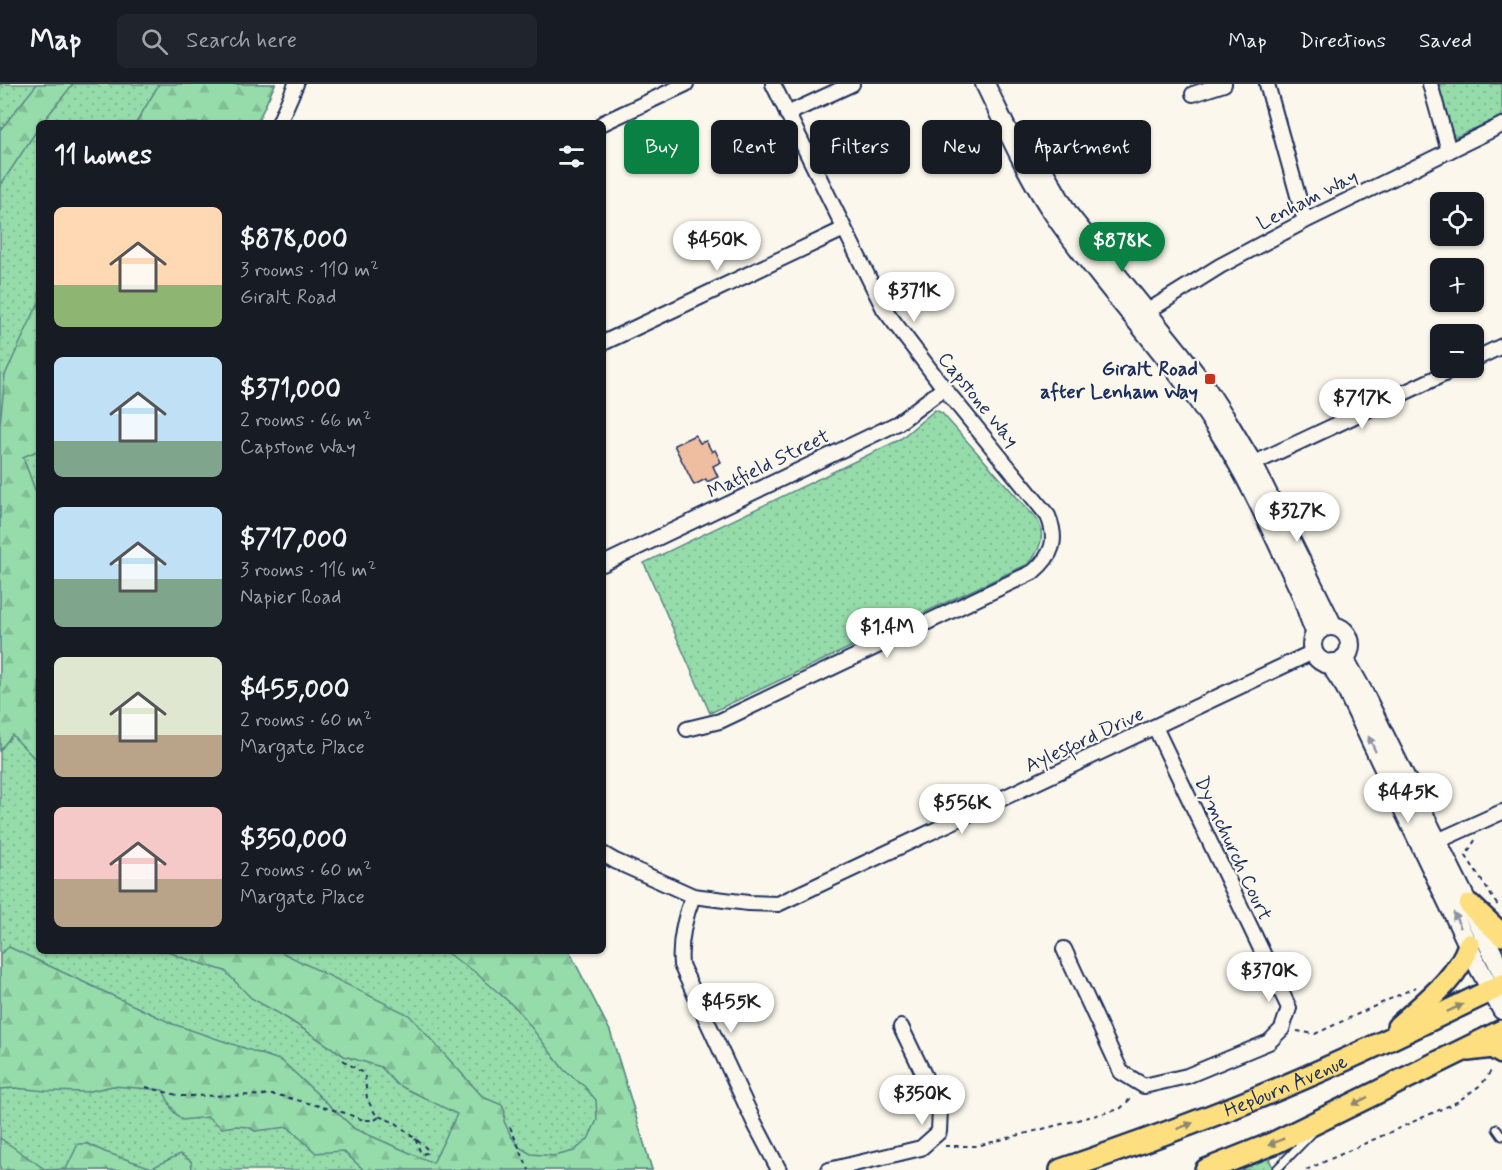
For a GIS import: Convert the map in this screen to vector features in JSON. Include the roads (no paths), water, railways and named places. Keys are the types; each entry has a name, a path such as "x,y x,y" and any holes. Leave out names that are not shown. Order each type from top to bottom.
{"main road":[{"path":"1470,905 1502,935"},
{"path":"1383,1042 1450,979 1464,960 1469,945"},
{"name":"Hepburn Avenue","path":"1061,1170 1164,1134 1256,1098 1383,1042 1496,988"},
{"path":"1206,1170 1274,1143 1502,1031"},
{"path":"1458,1052 1492,1047 1498,1060"}],"street":[{"path":"280,120 296,84"},
{"path":"606,122 686,84"},
{"name":"Capstone Way","path":"687,729 720,721 1033,572 1047,560 1052,546 1054,529 1048,516 944,388 884,309 773,84"},
{"path":"787,114 852,84"},
{"path":"985,84 1044,200 1076,245 1204,385 1333,626 1344,632 1349,640 1349,650 1339,661 1321,661 1304,601 1247,467"},
{"path":"999,84 1027,143 1068,215 1142,316"},
{"path":"1193,94 1224,84"},
{"path":"1267,84 1305,221"},
{"path":"1430,84 1449,151"},
{"name":"Lenham Way","path":"1142,316 1220,266 1305,221 1502,125"},
{"path":"606,342 844,230"},
{"path":"1484,355 1502,346"},
{"path":"1247,467 1436,378"},
{"name":"Matfield Street","path":"606,563 898,423 944,388"},
{"path":"1315,642 1325,627 1333,626"},
{"name":"Aylesford Drive","path":"606,856 693,896 748,903 778,904 1155,727 1315,642"},
{"path":"1339,661 1363,692 1430,844 1469,945 1496,988 1502,1010"},
{"name":"Dymchurch Court","path":"1064,949 1121,1072 1144,1086 1197,1072 1269,1042 1282,1029 1288,1008 1155,727"},
{"path":"1430,844 1502,812"},
{"path":"1430,844 1470,905 1502,972"},
{"path":"693,896 682,923 681,965 754,1122 779,1170"},
{"path":"829,1170 921,1148 939,1132 940,1108 901,1027"}],"lane":[{"path":"1276,1170 1329,1117"},
{"path":"1497,1129 1502,1136"}],"place":[{"name":"Giralt Road after Lenham Way","path":"1210,379"}]}
